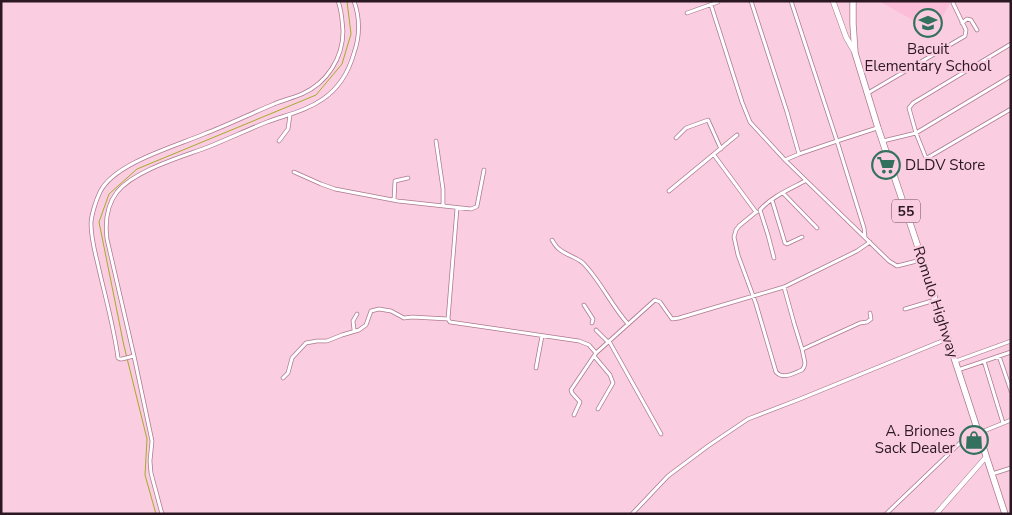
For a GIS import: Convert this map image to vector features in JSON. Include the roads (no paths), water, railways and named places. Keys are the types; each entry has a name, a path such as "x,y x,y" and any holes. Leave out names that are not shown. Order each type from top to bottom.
{"highway":[{"name":"Romulo Highway","path":"853,1 855,53 1005,514"}],"main road":[{"path":"833,1 855,53"}],"street":[{"path":"132,357 120,360 118,358 116,340 91,227 92,217 101,189 122,170 140,160 275,103 302,94 316,86 330,73 339,56 343,35 338,1"},
{"path":"162,514 151,473 152,441 110,257 106,233 106,218 110,205 117,193 131,180 153,168 239,133 303,110 324,99 348,71 357,45 358,11 354,1"},
{"path":"751,1 799,154"},
{"path":"791,1 837,141 866,238"},
{"path":"868,93 965,36 966,30 953,1"},
{"path":"687,13 719,2"},
{"path":"711,5 742,102 753,128 889,261 897,266 922,260"},
{"path":"962,23 967,19 971,20 977,30"},
{"path":"1011,44 910,105 909,108 925,157 928,158 1011,109"},
{"path":"883,141 916,133 1011,76"},
{"path":"279,141 288,129 290,115"},
{"path":"676,138 686,128 708,120 721,149"},
{"path":"785,160 878,128"},
{"path":"669,191 737,135"},
{"path":"436,141 443,189 443,206"},
{"path":"714,155 758,211 768,235 774,258"},
{"path":"294,172 335,189 394,200 471,209 477,206 484,170"},
{"path":"394,200 395,181 408,178"},
{"path":"784,287 805,362 802,370 786,376 779,376 740,262 734,237 739,226 764,206 806,181"},
{"path":"783,193 817,228"},
{"path":"772,200 785,243 787,244 802,237"},
{"path":"448,319 457,208"},
{"path":"552,240 557,248 584,264 618,313 628,324"},
{"path":"574,415 580,402 571,390 595,354 655,300 660,302 670,317 674,319 784,287 857,251 870,242"},
{"path":"905,309 935,300"},
{"path":"584,305 593,319 592,323"},
{"path":"283,378 288,373 292,358 306,344 327,341 354,330 359,330 366,325 371,311 379,309 392,311 404,318 448,319 450,322 579,341 589,345 610,375 613,383 598,409"},
{"path":"802,349 860,323 869,321 871,319 870,313"},
{"path":"354,330 352,321 357,314"},
{"path":"596,330 608,341 661,434"},
{"path":"536,368 542,336"},
{"path":"632,514 668,476 748,419 947,338"},
{"path":"955,361 1011,341"},
{"path":"958,370 1011,352"},
{"path":"999,356 1011,390"},
{"path":"984,361 1003,423"},
{"path":"886,514 960,444 978,432 1011,420"},
{"path":"936,514 986,457"},
{"path":"992,474 1011,468"}],"waterway":[{"path":"156,514 145,475 147,439 124,346 99,222 109,194 137,169 316,95 342,64 351,34 347,1"}],"place":[{"name":"Bacuit Elementary School","path":"928,23"},
{"name":"DLDV Store","path":"886,165"},
{"name":"A. Briones Sack Dealer","path":"974,440"}]}
